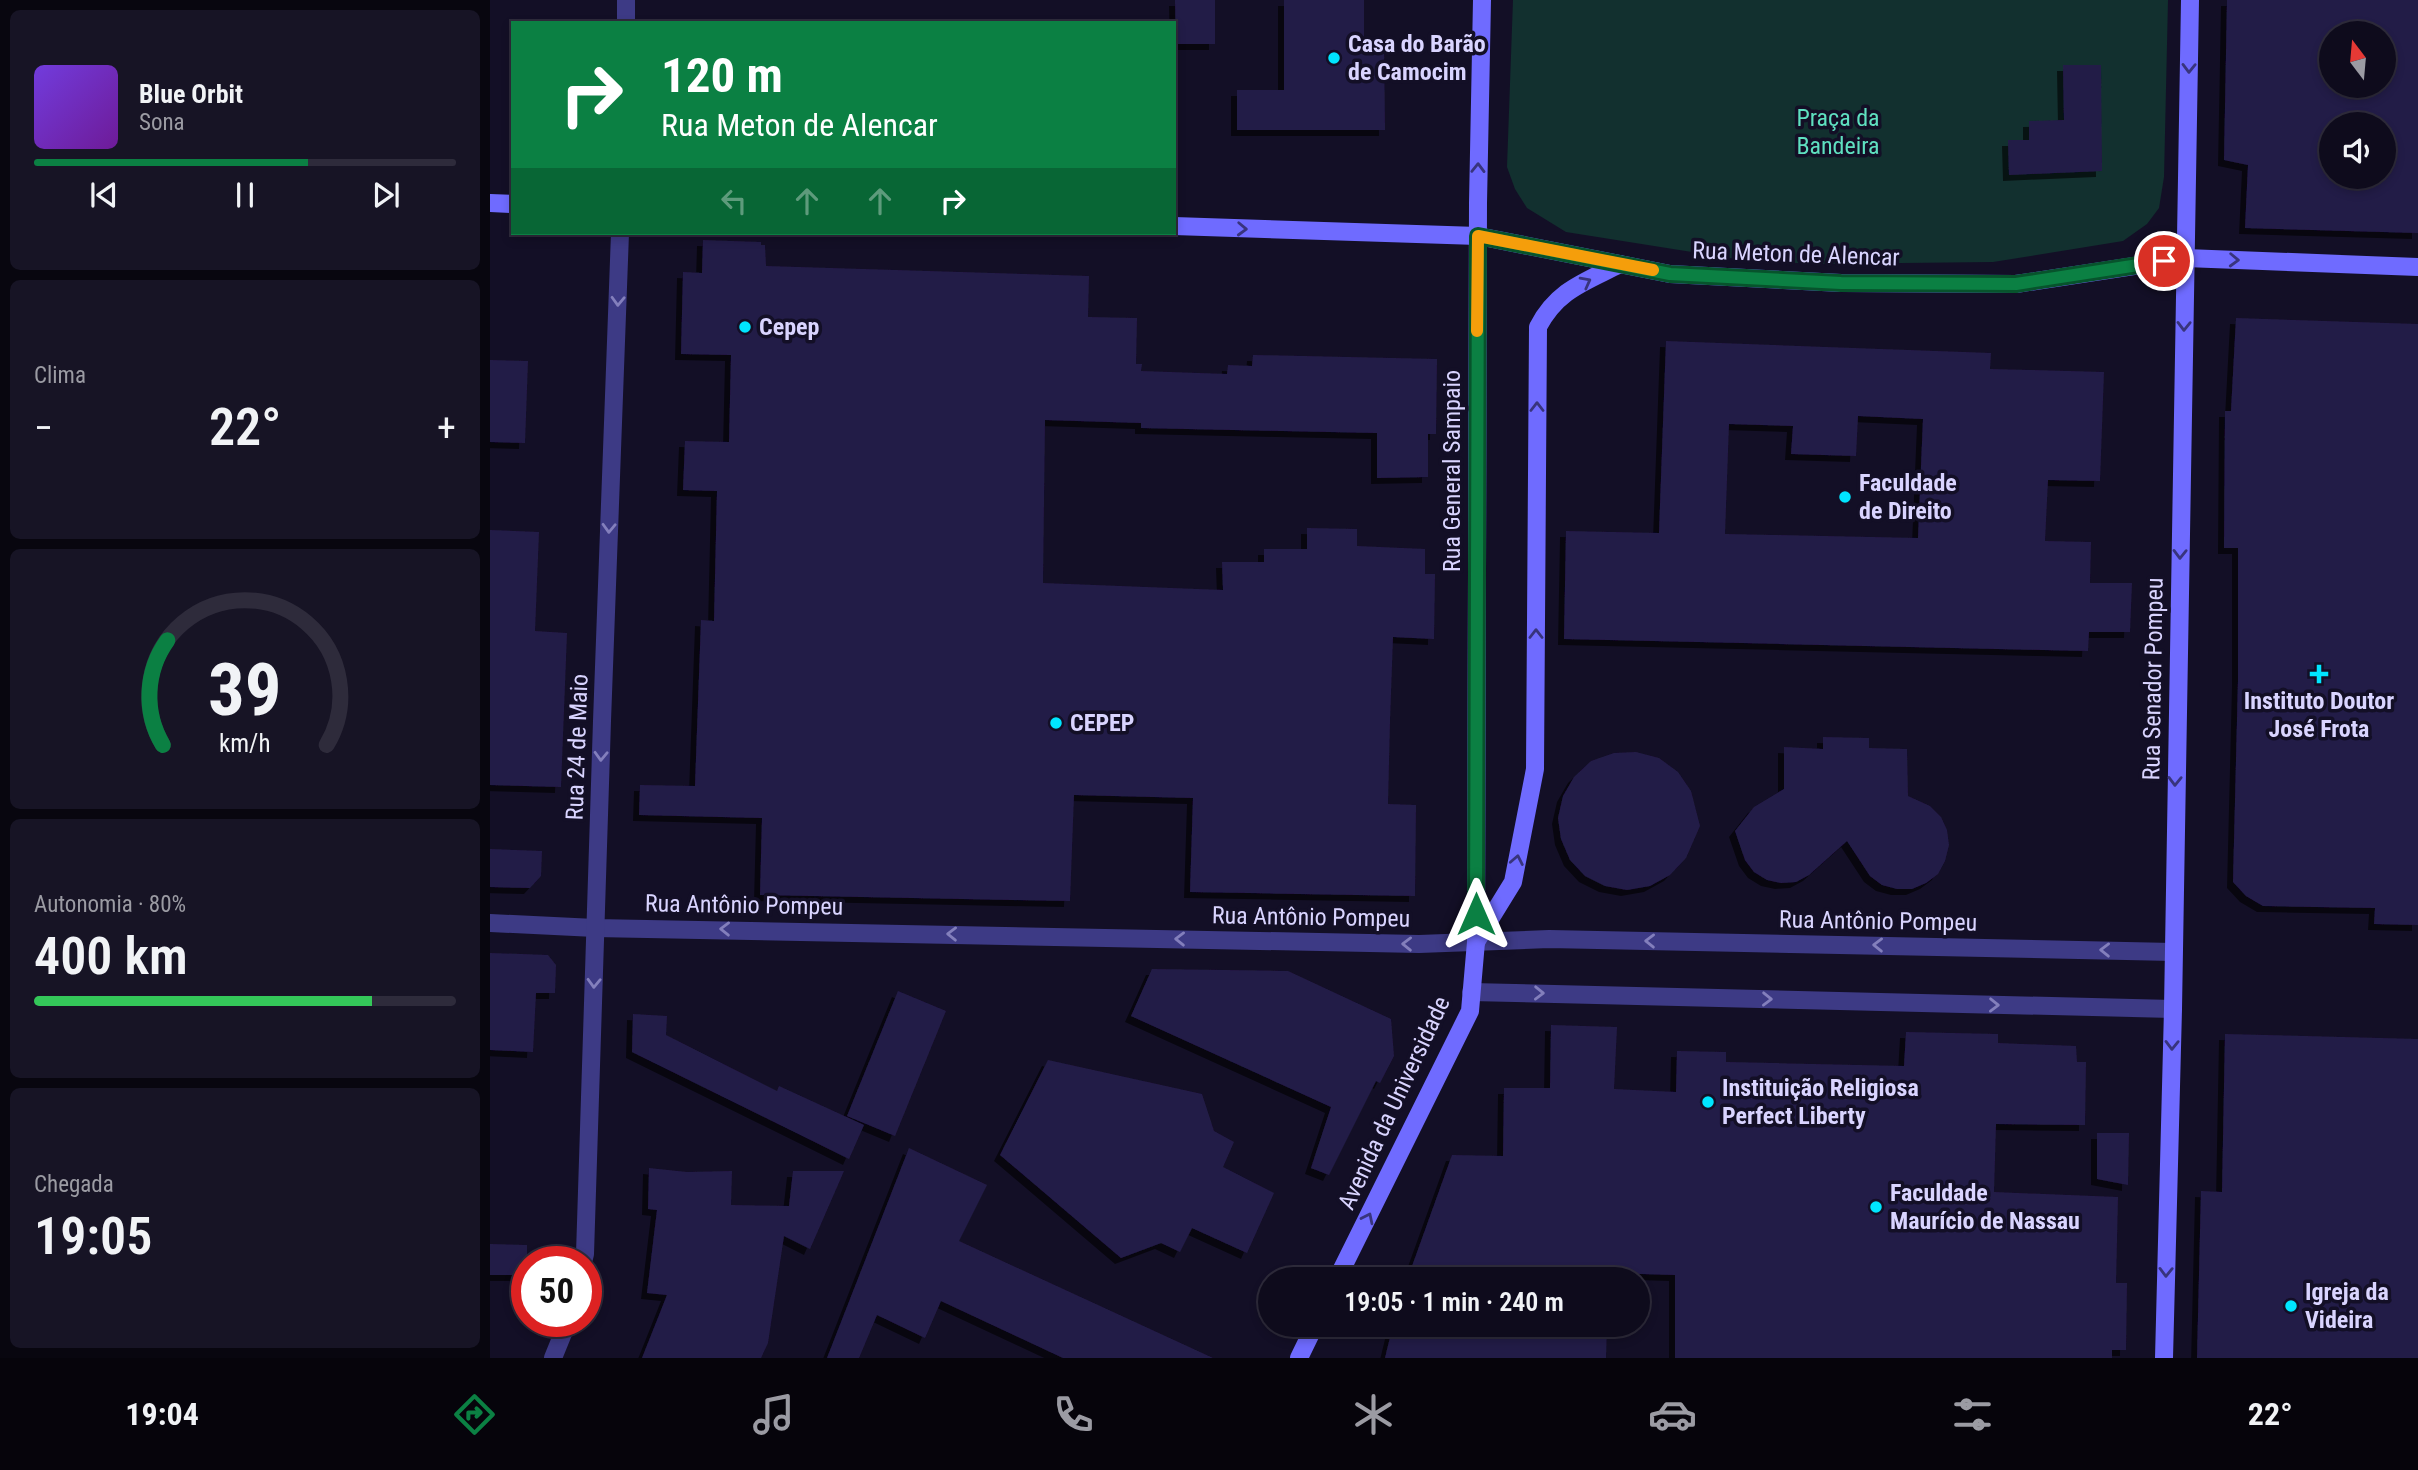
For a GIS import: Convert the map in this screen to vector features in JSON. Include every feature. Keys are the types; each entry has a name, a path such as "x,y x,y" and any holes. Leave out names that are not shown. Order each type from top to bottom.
{"street":[{"path":"626,0 626,21"},
{"name":"Rua General Sampaio","path":"1476,942 1478,236 1482,0"},
{"name":"Rua Senador Pompeu","path":"2164,1358 2173,1009 2190,0"},
{"path":"490,203 511,204"},
{"name":"Rua Meton de Alencar","path":"1176,226 1478,236 1670,274 1841,283 2016,284 2186,258 2418,267"},
{"name":"Rua 24 de Maio","path":"584,1246 620,235"},
{"path":"1476,942 1513,882 1535,769 1538,327 1553,302 1578,285 1620,264"},
{"name":"Rua Antônio Pompeu","path":"490,923 595,928 1405,944 1563,939 2173,952"},
{"name":"Avenida da Universidade","path":"1343,1267 1470,1011 1476,942"},
{"path":"1471,992 2173,1009"},
{"path":"553,1358 562,1337"},
{"path":"1298,1358 1309,1337"}],"green space":[{"name":"Praça da Bandeira","path":"1513,0 2168,0 2164,177 2159,208 2147,224 2123,241 1993,262 1812,264 1736,259 1566,232 1527,208 1515,189 1507,167"}],"building":[{"path":"1175,0 1215,0 1215,44 1176,44"},
{"name":"Casa do Barão de Camocim","path":"1284,0 1364,0 1364,40 1384,40 1385,130 1237,130 1237,90 1284,90"},
{"path":"2227,0 2418,0 2418,233 2245,228 2248,165 2224,160"},
{"path":"2063,65 2101,65 2102,171 2009,175 2008,140 2029,140 2029,121 2064,120"},
{"path":"703,240 761,242 761,245 765,245 766,266 1089,276 1088,317 1137,318 1136,364 1142,364 1141,371 1227,374 1228,365 1252,366 1253,355 1437,359 1436,434 1428,434 1428,477 1377,478 1377,433 1141,428 1141,423 1045,420 1043,583 1223,590 1222,562 1264,562 1264,549 1307,549 1307,528 1357,529 1357,546 1425,549 1425,574 1435,574 1434,639 1393,637 1390,721 1388,804 1416,805 1415,896 1190,892 1193,798 1074,795 1070,901 760,895 762,818 639,815 640,785 695,786 701,620 714,621 717,491 683,490 685,441 729,442 731,355 681,354 683,272 702,273"},
{"path":"2236,318 2418,324 2418,925 2374,924 2375,908 2263,906 2246,896 2233,882 2238,548 2224,548 2225,411 2231,411"},
{"path":"1666,341 1991,353 1990,369 2104,372 2100,481 2048,480 2045,541 2091,542 2090,583 2132,583 2130,632 2089,632 2088,651 1564,639 1566,531 1659,533","holes":["1858,416 1923,419 1918,538 1725,534 1729,424 1793,426 1791,454 1856,456"]},
{"path":"490,360 528,361 525,443 490,442"},
{"path":"490,530 539,532 535,631 567,633 561,787 490,785"},
{"path":"1823,737 1869,738 1869,748 1907,749 1908,796 1930,806 1941,817 1947,830 1949,845 1938,874 1912,889 1882,885 1870,876 1847,841 1809,875 1796,882 1767,880 1754,872 1745,860 1735,831 1754,807 1784,789 1784,747 1823,749"},
{"path":"1636,752 1659,758 1678,772 1691,791 1700,826 1686,858 1670,875 1650,886 1627,890 1605,886 1585,876 1570,860 1561,839 1558,818 1563,796 1574,777 1591,761 1614,753"},
{"path":"490,849 542,851 541,876 530,888 490,887"},
{"path":"490,953 548,955 556,965 555,993 536,993 533,1052 490,1050"},
{"path":"1152,969 1288,971 1391,1019 1394,1056 1380,1083 1376,1081 1329,1175 1311,1168 1331,1107 1131,1016"},
{"path":"898,991 946,1011 895,1136 847,1116"},
{"path":"633,1014 667,1016 666,1035 777,1091 779,1086 864,1125 849,1159 632,1052"},
{"path":"1551,1025 1617,1027 1614,1089 1676,1092 1677,1051 1726,1052 1726,1062 1904,1066 1906,1032 1998,1034 1998,1043 2076,1046 2077,1062 2086,1062 2085,1125 1996,1124 1994,1192 2118,1197 2116,1283 2127,1283 2126,1350 2112,1350 2112,1358 1675,1358 1675,1275 1650,1274 1650,1267 1412,1267 1452,1155 1503,1156 1504,1088 1550,1088"},
{"path":"2225,1034 2418,1039 2418,1358 2197,1358 2201,1191 2222,1192"},
{"path":"1048,1060 1202,1094 1214,1131 1234,1142 1223,1167 1274,1193 1247,1253 1192,1228 1180,1252 1161,1243 1121,1258 1000,1155"},
{"path":"2097,1133 2129,1133 2128,1185 2097,1179"},
{"path":"909,1148 987,1185 959,1241 1213,1358 1063,1358 941,1301 925,1338 877,1315 859,1358 827,1358"},
{"path":"649,1168 687,1172 732,1171 731,1205 789,1206 793,1171 844,1171 810,1249 784,1236 768,1343 761,1358 642,1358 667,1295 647,1293 657,1210 648,1209"},
{"path":"490,1244 527,1245 511,1246 511,1275 490,1275"},
{"path":"1390,1337 1607,1337 1606,1358 1385,1358"}],"slow traffic":[{"path":"1477,331 1478,236 1653,270"}],"place":[{"name":"Casa do Barão de Camocim","path":"1334,58"},
{"name":"Cepep","path":"745,327"},
{"name":"Faculdade de Direito","path":"1845,497"},
{"name":"Instituto Doutor José Frota","path":"2319,674"},
{"name":"CEPEP","path":"1056,723"},
{"name":"Instituição Religiosa Perfect Liberty","path":"1708,1102"},
{"name":"Faculdade Maurício de Nassau","path":"1876,1207"},
{"name":"Igreja da Videira","path":"2291,1306"}],"route":[{"path":"1476,914 1478,236 1670,274 1841,283 2016,284 2164,261"}]}
